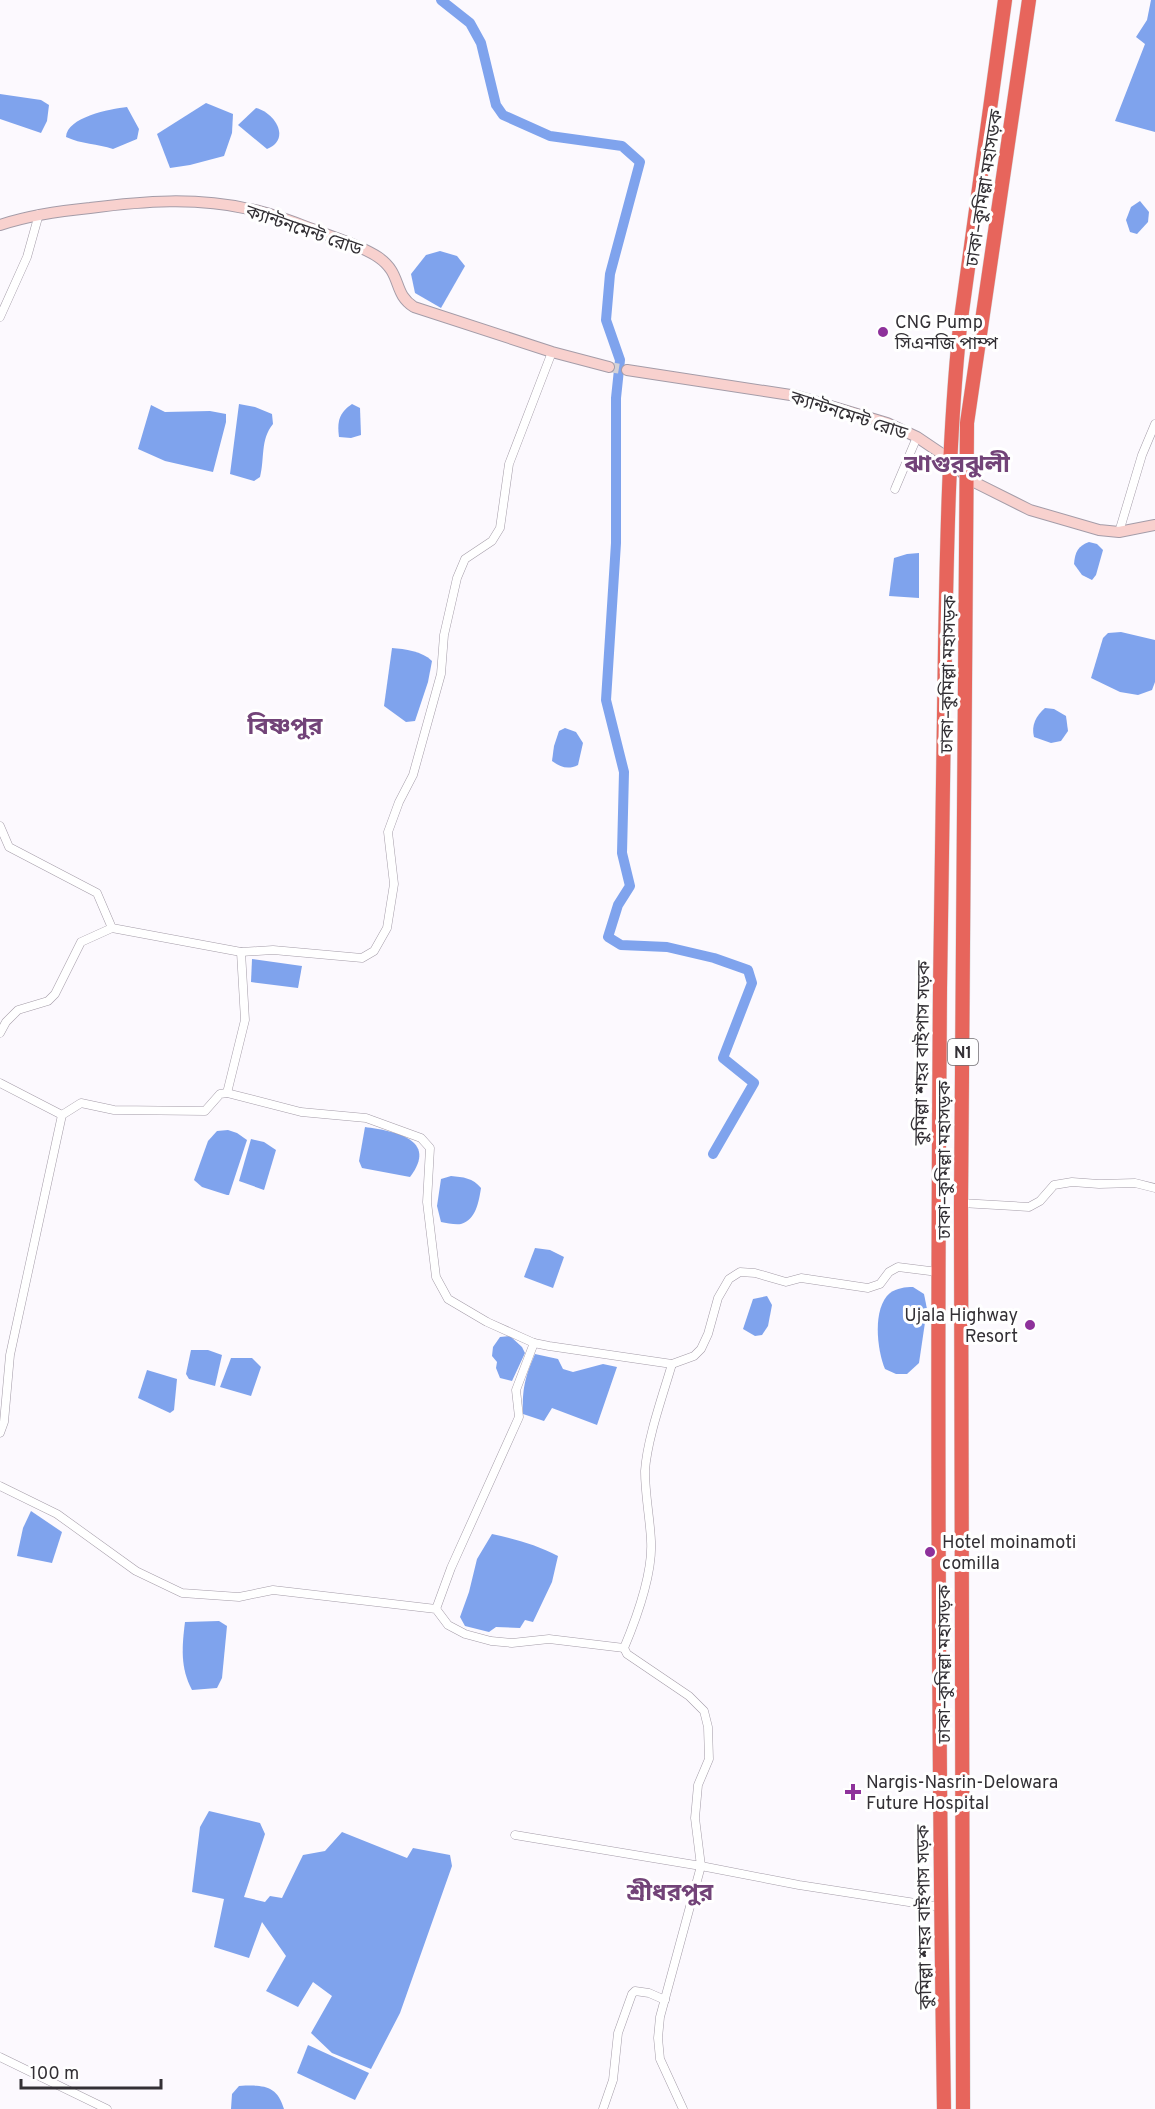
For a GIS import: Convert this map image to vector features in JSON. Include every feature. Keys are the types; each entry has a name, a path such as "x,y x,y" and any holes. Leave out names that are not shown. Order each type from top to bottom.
{"highway":[{"name":"কুমিল্লা শহর বাইপাস সড়ক","path":"944,2109 938,1272 942,837 951,460 960,326 1005,0"},
{"name":"ঢাকা–কুমিল্লা মহাসড়ক","path":"963,2109 962,1203 967,423 1029,0"}],"main road":[{"name":"ক্যান্টনমেন্ট রোড","path":"0,225 39,214 141,201 183,200 251,209 328,235 375,255 394,272 405,302 414,307 552,352 609,367"},
{"name":"ক্যান্টনমেন্ট রোড","path":"627,370 797,396 887,423 917,437 951,460 968,479 1030,510 1099,530 1119,532 1155,525"}],"street":[{"path":"0,317 27,257 39,214"},
{"path":"0,1033 6,1022 18,1010 48,1001 55,994 81,942 112,928 241,952 273,950 362,958 374,951 387,927 394,884 388,832 399,802 413,776 441,674 444,635 457,578 465,559 492,541 500,528 509,464 552,352"},
{"path":"1119,532 1142,455 1155,424"},
{"path":"895,489 917,437"},
{"path":"0,826 9,847 97,893 112,928"},
{"path":"227,1093 245,1020 241,952"},
{"path":"0,1083 62,1115"},
{"path":"0,1433 4,1422 10,1354 62,1115 81,1103 114,1110 205,1111 220,1094 227,1093 301,1112 366,1118 421,1138 430,1148 427,1202 436,1277 448,1299 487,1322 534,1342 672,1364 693,1356 701,1349 708,1334 718,1298 729,1279 740,1272 755,1272 786,1282 801,1278 868,1288 880,1284 889,1272 898,1267 938,1272"},
{"path":"962,1203 1029,1207 1040,1201 1054,1185 1072,1182 1099,1184 1135,1182 1155,1188"},
{"path":"436,1609 451,1568 519,1418 516,1390 534,1342"},
{"path":"624,1648 633,1629 647,1580 652,1544 645,1469 656,1417 672,1364"},
{"path":"0,1486 57,1514 136,1571 182,1593 239,1597 273,1590 436,1609 448,1625 465,1634 490,1641 512,1643 549,1639 624,1648"},
{"path":"624,1648 627,1654 689,1696 704,1711 708,1726 709,1759 698,1785 695,1818 701,1866 660,2017 658,2038 660,2059 683,2109"},
{"path":"515,1835 799,1885 941,1907"},
{"path":"603,2109 614,2080 618,2033 632,1994 634,1991 640,1991 665,2000"},
{"path":"0,2057 107,2109"}],"water":[{"path":"1151,0 1155,0 1155,132 1115,121 1145,44 1136,37 1147,20"},
{"path":"0,94 41,100 49,105 47,121 41,133 0,119"},
{"path":"206,103 233,114 232,133 224,156 170,168 157,134"},
{"path":"127,107 139,129 137,139 113,149 66,137 68,130 81,119 100,112"},
{"path":"256,108 263,110 278,126 278,139 267,149 238,125"},
{"path":"1140,201 1149,212 1148,222 1137,234 1130,232 1126,220 1131,207"},
{"path":"440,251 457,256 465,266 441,308 415,293 411,274 426,255"},
{"path":"239,404 272,414 273,424 264,443 260,477 254,481 230,474"},
{"path":"352,404 360,408 361,435 351,438 339,437 340,418"},
{"path":"151,405 165,412 210,411 226,414 213,472 165,461 138,449"},
{"path":"1089,542 1097,544 1103,550 1096,575 1092,580 1082,575 1074,564 1078,550"},
{"path":"919,553 919,598 889,596 894,558"},
{"path":"1121,632 1155,640 1155,682 1152,690 1138,695 1120,692 1091,678 1103,638 1108,633"},
{"path":"392,648 418,653 432,661 428,682 415,721 406,722 384,706"},
{"path":"1045,708 1054,709 1066,716 1068,731 1061,741 1051,743 1034,737 1035,721"},
{"path":"565,728 576,732 583,743 578,765 567,768 552,761 559,731"},
{"path":"252,959 302,966 298,988 251,982"},
{"path":"365,1127 400,1135 409,1139 416,1146 419,1154 418,1164 410,1177 362,1168 359,1161"},
{"path":"228,1130 247,1140 229,1195 227,1195 202,1187 194,1180 208,1141 217,1131"},
{"path":"251,1139 264,1142 276,1150 264,1190 239,1181"},
{"path":"451,1176 471,1180 481,1188 478,1204 473,1214 470,1219 461,1224 441,1222 437,1206 441,1179"},
{"path":"535,1248 550,1250 564,1257 553,1288 524,1277"},
{"path":"913,1287 924,1294 927,1309 919,1363 907,1374 896,1374 885,1369 882,1361 878,1341 878,1319 884,1300 890,1293 901,1288"},
{"path":"767,1296 772,1305 768,1326 762,1335 755,1336 743,1329 753,1299"},
{"path":"510,1336 525,1353 512,1381 500,1378 496,1368 497,1362 492,1356 493,1347 500,1337"},
{"path":"191,1350 208,1350 222,1355 215,1386 189,1379 186,1374"},
{"path":"535,1354 558,1359 563,1369 573,1372 603,1364 617,1367 597,1425 552,1408 544,1421 523,1414 525,1383"},
{"path":"231,1358 252,1358 261,1367 251,1396 220,1387"},
{"path":"147,1370 177,1379 174,1410 170,1413 138,1398"},
{"path":"31,1511 62,1532 52,1563 17,1556 23,1528"},
{"path":"492,1534 526,1543 558,1556 552,1582 533,1622 525,1620 520,1628 496,1627 489,1632 465,1626 460,1617 477,1559"},
{"path":"219,1621 227,1626 222,1678 217,1688 192,1690 184,1665 185,1622"},
{"path":"209,1811 260,1823 265,1834 244,1897 265,1902 270,1896 282,1898 303,1855 325,1851 342,1832 407,1858 413,1848 450,1855 452,1866 400,2013 371,2069 332,2053 311,2033 332,1996 313,1982 298,2007 266,1991 286,1956 262,1922 249,1958 214,1947 224,1899 192,1892 200,1827"},
{"path":"308,2045 369,2073 355,2100 297,2073"},
{"path":"239,2086 262,2086 273,2090 284,2109 231,2109 232,2094"}],"waterway":[{"path":"441,0 470,23 481,43 496,105 503,115 550,136 622,146 640,162 610,274 606,320 620,360 616,398 616,543 606,700 624,772 622,853 630,886 618,905 608,937 621,945 667,947 714,958 748,970 752,983 723,1058 754,1083 713,1154"}],"tunnel":[{"path":"609,367 627,370"}],"place":[{"name":"CNG Pump সিএনজি পাম্প","path":"883,332"},
{"name":"Ujala Highway Resort","path":"1030,1325"},
{"name":"Hotel moinamoti comilla","path":"930,1552"},
{"name":"Nargis-Nasrin-Delowara Future Hospital","path":"853,1792"}],"district":[{"name":"ঝাগুরঝুলী","path":"957,464"},
{"name":"বিষ্ণপুর","path":"285,726"},
{"name":"শ্রীধরপুর","path":"670,1892"}]}
